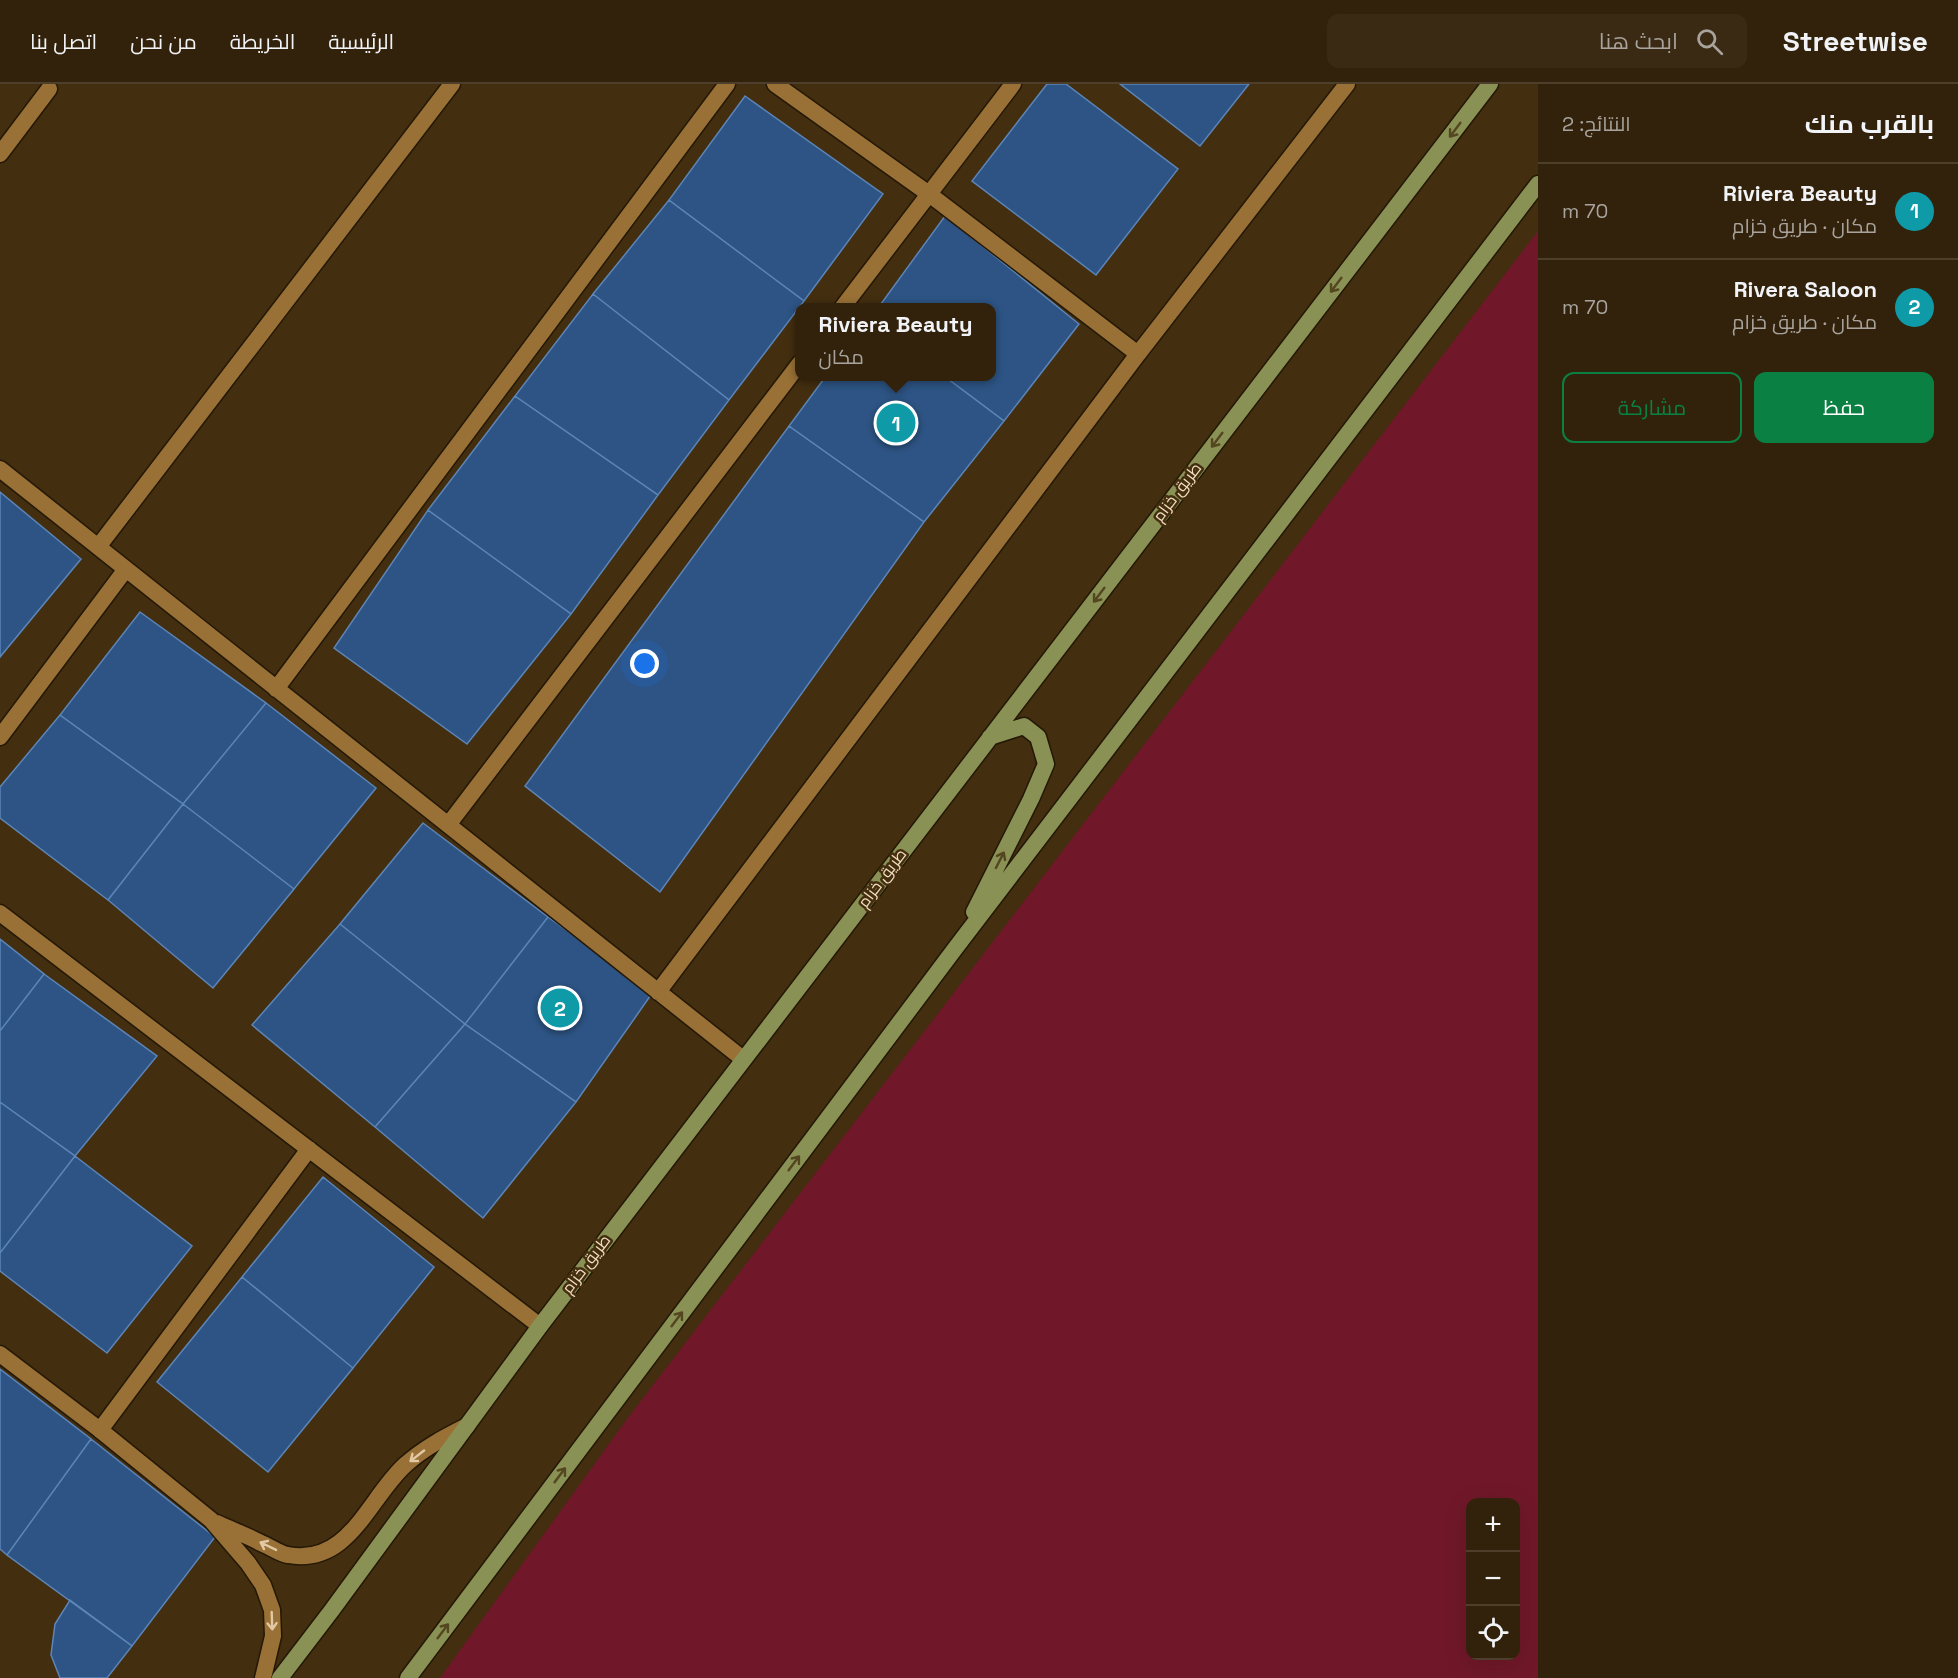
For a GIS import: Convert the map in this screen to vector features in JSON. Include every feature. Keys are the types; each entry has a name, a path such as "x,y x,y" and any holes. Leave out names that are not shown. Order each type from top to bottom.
{"main road":[{"name":"طريق خزام","path":"280,1678 540,1326 1490,84"},
{"path":"408,1678 954,950 1538,184"},
{"path":"954,950 1046,765 1038,738 1024,726 990,737"}],"street":[{"path":"98,547 452,84"},
{"path":"276,689 727,84"},
{"path":"776,84 929,194 1138,354"},
{"path":"846,303 1012,84"},
{"path":"658,992 1138,354 1347,84"},
{"path":"0,154 49,89"},
{"path":"448,825 795,370"},
{"path":"0,469 743,1059"},
{"path":"0,737 126,569"},
{"path":"0,913 540,1326"},
{"path":"100,1430 309,1149"},
{"path":"0,1354 100,1430 211,1520 248,1563 263,1585 272,1610 273,1636 263,1678"},
{"path":"211,1520 286,1555 311,1557 335,1548 353,1530 380,1493 405,1466 434,1443 467,1426"}],"shaded area":[{"path":"1538,231 1538,1678 440,1678 627,1419"}],"building":[{"path":"1047,84 1066,84 1178,169 1096,275 972,181"},
{"path":"1120,84 1249,84 1200,146"},
{"path":"745,96 883,194 804,301 669,200"},
{"path":"669,200 804,301 795,303 795,313 729,400 593,294"},
{"path":"945,216 1079,324 1004,421 951,381 996,381 996,303 882,303"},
{"path":"593,294 729,400 658,495 515,396"},
{"path":"822,381 951,381 1004,421 924,522 789,426"},
{"path":"515,396 658,495 571,614 428,510"},
{"path":"789,426 924,522 660,892 525,786"},
{"path":"0,492 81,559 0,657"},
{"path":"428,510 571,614 467,744 334,648"},
{"path":"140,612 266,703 183,804 60,715"},
{"path":"266,703 376,788 294,889 183,804"},
{"path":"60,715 183,804 108,900 0,818 0,787"},
{"path":"183,804 294,889 213,988 108,900"},
{"path":"423,823 548,917 465,1024 340,924"},
{"path":"548,917 653,992 576,1102 465,1024"},
{"path":"340,924 465,1024 375,1127 252,1025"},
{"path":"0,939 44,974 0,1031"},
{"path":"44,974 157,1056 75,1156 0,1102 0,1031"},
{"path":"465,1024 576,1102 483,1218 375,1127"},
{"path":"0,1102 75,1156 0,1253"},
{"path":"75,1156 192,1246 107,1353 0,1271 0,1253"},
{"path":"323,1177 434,1267 353,1368 242,1277"},
{"path":"242,1277 353,1368 268,1472 157,1382"},
{"path":"0,1369 91,1439 7,1555 0,1549"},
{"path":"91,1439 215,1537 132,1646 7,1555"},
{"path":"70,1600 132,1646 107,1678 60,1678 51,1655 55,1624"}],"place":[{"name":"Riviera Beauty","path":"896,423"},
{"name":"Rivera Saloon","path":"560,1008"}]}
